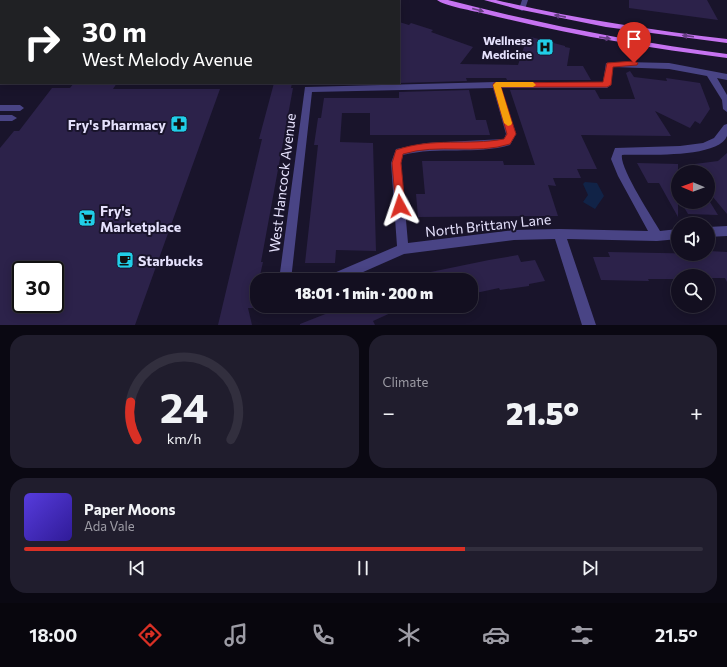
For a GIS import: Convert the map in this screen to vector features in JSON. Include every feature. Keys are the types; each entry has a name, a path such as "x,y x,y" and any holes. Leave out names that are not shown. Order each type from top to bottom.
{"main road":[{"path":"440,0 513,20 590,36 691,52 727,56"},
{"path":"487,0 522,9 609,25 727,41"}],"street":[{"path":"522,9 525,0"},
{"path":"403,249 396,163 399,152 413,148 435,145 494,144 507,142 511,134 496,85 607,85 609,65 634,63 670,66 711,76 727,77"},
{"path":"711,76 726,100 727,109"},
{"name":"West Hancock Avenue","path":"286,273 308,89 496,85"},
{"path":"0,108 20,108"},
{"path":"0,118 12,118"},
{"path":"656,236 623,176 616,159 618,152 691,149 713,143 723,135 727,127"},
{"path":"715,232 727,231"},
{"path":"559,234 589,325"},
{"name":"North Brittany Lane","path":"347,273 403,249 514,235 559,234 656,236 671,235"}],"water":[{"path":"585,182 597,183 604,196 595,209 583,202 588,195 583,184"}],"building":[{"path":"629,0 707,0 718,20 629,8"},
{"path":"400,22 409,25 411,23 433,30 431,32 473,47 460,64 518,65 527,38 530,39 531,37 565,46 570,48 567,66 583,66 591,80 507,80 506,78 466,78 467,81 400,83"},
{"path":"630,71 634,77 667,81 666,78 700,83 710,109 700,124 695,121 690,128 655,111 671,136 581,135 597,169 577,169 581,178 553,178 556,186 548,185 558,216 418,217 416,194 425,194 422,161 503,161 504,165 535,165 510,90 595,90 600,99 635,99 626,73"},
{"name":"Fry's Marketplace","path":"73,84 116,84 113,89 220,89 135,325 0,325 0,148 14,131 19,131 52,88 70,88"},
{"path":"274,84 292,84 291,88 293,88 261,262 263,262 261,273 250,273 250,308 248,308 252,325 218,325 262,139 259,139"},
{"path":"469,90 476,120 486,120 490,135 370,135 370,113 342,113 340,142 373,143 376,251 336,250 335,263 305,263 318,145 314,145 318,118 321,118 324,98 399,98 399,92"},
{"path":"727,153 727,214 715,199 715,165 687,165 718,161"},
{"path":"637,163 678,164 671,165 671,204 659,183 648,183"},
{"path":"674,209 678,209 678,217"},
{"path":"685,209 714,209 718,215 688,214"},
{"path":"715,251 727,252 727,282 725,278 715,278 715,269 671,269 671,279 648,279 649,281 601,280 593,257 610,257 608,252 671,253 671,261 715,261"},
{"path":"518,255 521,262 535,260 545,281 529,284 529,286 500,290 499,288 478,292 478,273 426,273"},
{"path":"328,313 391,313 373,321 375,325 300,324"}],"slow traffic":[{"path":"508,123 496,85 533,85"}],"place":[{"name":"Wellness Medicine","path":"545,47"},
{"name":"Fry's Pharmacy","path":"179,124"},
{"name":"Fry's Marketplace","path":"87,218"},
{"name":"Starbucks","path":"125,260"}],"route":[{"path":"400,206 396,163 399,152 413,148 435,145 494,144 507,142 511,134 496,85 607,85 609,65 634,63"}]}
